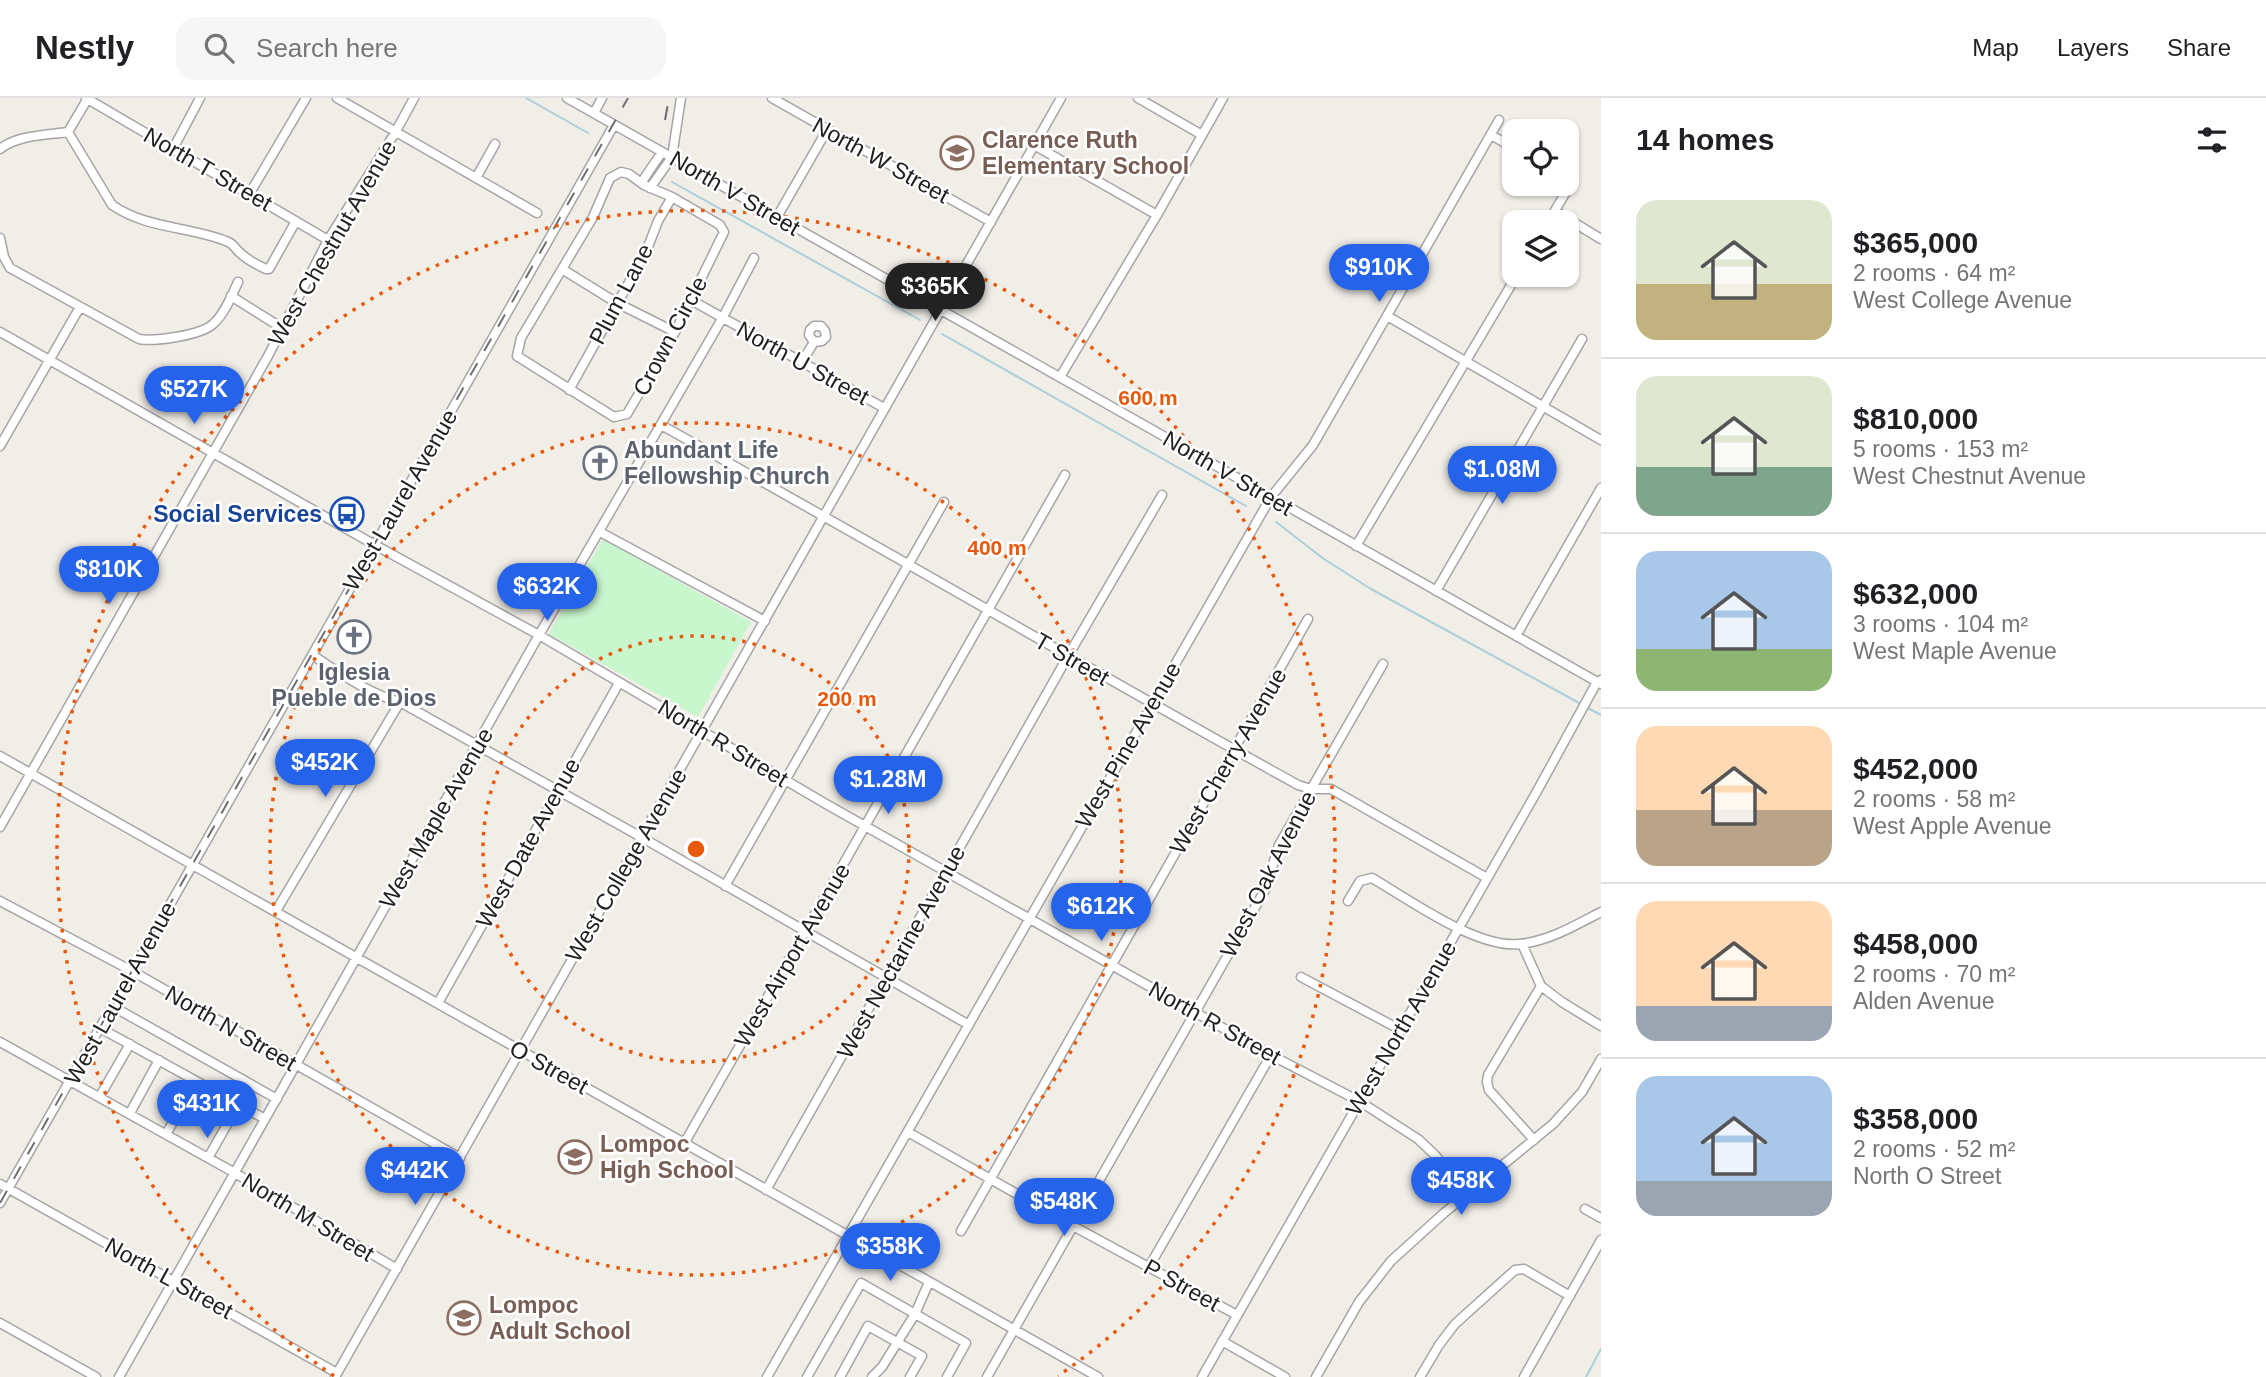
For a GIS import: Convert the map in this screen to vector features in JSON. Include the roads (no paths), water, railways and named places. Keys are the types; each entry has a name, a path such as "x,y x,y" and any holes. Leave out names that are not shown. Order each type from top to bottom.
{"street":[{"path":"68,132 88,98"},
{"name":"North T Street","path":"88,98 328,240"},
{"path":"173,149 200,98"},
{"path":"250,193 306,98"},
{"path":"337,98 537,213"},
{"name":"West Chestnut Avenue","path":"0,827 282,328 328,240 414,98"},
{"name":"North V Street","path":"567,98 1600,682"},
{"path":"594,113 602,98"},
{"path":"650,188 671,157 681,98"},
{"name":"North W Street","path":"772,98 991,222"},
{"name":"West College Avenue","path":"336,1375 1061,98"},
{"path":"1138,98 1202,135"},
{"path":"1060,377 1223,98"},
{"name":"West Pine Avenue","path":"767,1377 1270,497 1313,445 1499,120"},
{"name":"West Laurel Avenue","path":"0,1203 4,1186 71,1080 614,124"},
{"path":"776,217 827,130"},
{"path":"0,149 4,145 29,137 68,132"},
{"path":"68,132 112,205 130,216 224,240 266,269 269,269 296,220"},
{"path":"1491,135 1502,141"},
{"path":"476,178 495,144"},
{"path":"1034,145 1157,215"},
{"path":"641,183 662,152"},
{"name":"Crown Circle","path":"621,172 629,174 641,183 672,197 720,225 724,232 675,332 627,414 614,417 517,356 522,338 593,218 610,178 621,172"},
{"name":"Plum Lane","path":"569,390 646,252 658,221 672,197"},
{"path":"1579,226 1601,239"},
{"path":"0,238 4,257 10,268 130,335 151,341 208,328 215,323 239,282"},
{"name":"West Maple Avenue","path":"119,1377 539,635 723,317 754,258"},
{"path":"562,269 618,303 675,332"},
{"path":"1356,546 1510,287"},
{"path":"231,296 282,328"},
{"name":"North U Street","path":"691,300 884,408"},
{"path":"0,446 80,307"},
{"path":"1388,317 1601,440"},
{"name":"North R Street","path":"0,331 374,545 539,635 786,781 1271,1055 1359,1101 1418,1139 1442,1163 1466,1194"},
{"path":"1436,590 1582,339"},
{"path":"802,362 814,342"},
{"name":"T Street","path":"661,425 824,515 1234,750 1298,785 1311,789 1331,789 1487,878"},
{"name":"West Airport Avenue","path":"685,1142 1065,475"},
{"path":"1516,636 1601,488"},
{"name":"West Nectarine Avenue","path":"766,1190 1162,495"},
{"path":"725,886 944,502"},
{"path":"600,532 765,621"},
{"name":"West Cherry Avenue","path":"961,1231 1308,620"},
{"path":"312,655 387,699 400,702 641,837 969,1025"},
{"name":"West Oak Avenue","path":"987,1377 1265,890 1279,845 1383,664"},
{"name":"West North Avenue","path":"1202,1377 1591,692 1600,682"},
{"name":"West Date Avenue","path":"438,1003 619,683"},
{"path":"276,911 400,702"},
{"name":"O Street","path":"0,756 1098,1377"},
{"path":"1348,901 1360,881 1372,878 1458,928 1504,944 1522,944 1561,932 1601,912"},
{"name":"North N Street","path":"0,901 132,971 460,1158"},
{"path":"1522,944 1541,986 1601,1026"},
{"path":"1301,977 1399,1029"},
{"path":"1534,1140 1489,1090 1487,1082 1488,1075 1541,986"},
{"path":"113,1006 277,1099"},
{"path":"100,1028 265,1119"},
{"name":"North M Street","path":"0,1042 166,1133 397,1269"},
{"path":"100,1096 130,1044"},
{"path":"1149,1267 1271,1055"},
{"path":"1316,1377 1373,1282 1404,1248 1565,1112 1582,1092 1601,1059"},
{"path":"130,1113 159,1060"},
{"path":"166,1133 197,1082"},
{"path":"208,1158 238,1105"},
{"name":"P Street","path":"908,1132 1237,1315"},
{"name":"North L Street","path":"4,1186 175,1280 336,1375"},
{"path":"1585,1209 1601,1218"},
{"path":"1524,1377 1601,1240"},
{"path":"1420,1377 1455,1324 1515,1270 1524,1269 1570,1296"},
{"path":"872,1377 882,1367 915,1314 929,1282"},
{"path":"807,1377 861,1283 966,1343 947,1377"},
{"path":"0,1323 96,1377"},
{"path":"840,1377 869,1326 922,1356 910,1377"},
{"name":"P Street","path":"1222,1341 1285,1377"}],"waterway":[{"path":"526,98 588,133"},
{"path":"672,182 920,320"},
{"path":"942,334 1246,506"},
{"path":"1276,522 1324,559 1371,589 1581,704"},
{"path":"1586,707 1601,715"},
{"path":"1586,1377 1601,1349"}],"railway":[{"path":"0,1203 628,98"},
{"path":"665,120 669,98"}],"place":[{"name":"Clarence Ruth Elementary School","path":"957,153"},
{"name":"Abundant Life Fellowship Church","path":"600,463"},
{"name":"Social Services","path":"347,514"},
{"name":"Iglesia Pueble de Dios","path":"354,637"},
{"name":"Lompoc High School","path":"575,1157"},
{"name":"Lompoc Adult School","path":"464,1318"}]}
